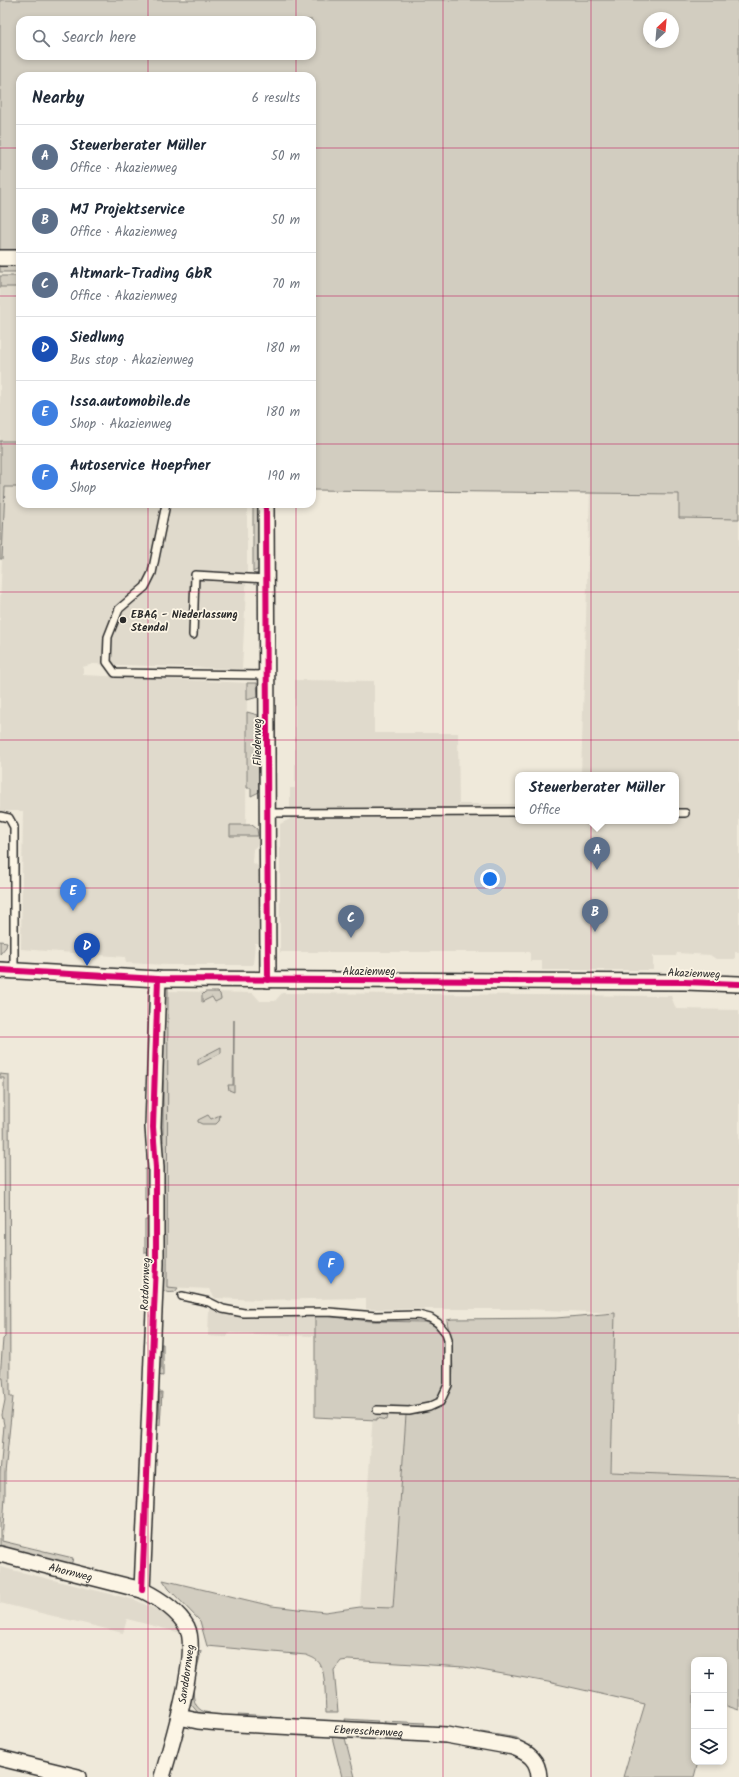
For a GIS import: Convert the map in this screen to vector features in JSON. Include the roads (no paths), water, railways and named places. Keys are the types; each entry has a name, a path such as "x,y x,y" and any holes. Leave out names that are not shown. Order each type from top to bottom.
{"street":[{"path":"0,258 16,258"},
{"name":"Fliederweg","path":"266,508 268,980"},
{"name":"Akazienweg","path":"7,970 158,979 685,982 739,984"},
{"name":"Rotdornweg","path":"142,1590 156,1264 156,1168 153,1127 158,979"},
{"name":"Ahornweg","path":"0,1554 142,1590"},
{"name":"Sanddornweg","path":"142,1590 155,1597 178,1616 186,1626 191,1638 191,1652 179,1716 162,1777"},
{"name":"Ebereschenweg","path":"179,1716 198,1721 220,1723 446,1735 523,1750 536,1762 539,1777"},
{"path":"0,1758 78,1777"}],"lane":[{"path":"165,508 152,573 145,587 119,609 108,636 107,662 115,673 267,675"},
{"path":"193,635 195,575 266,579"},
{"path":"267,813 515,812"},
{"path":"679,813 685,813"},
{"path":"0,816 9,818 14,827 7,970"},
{"path":"182,1296 209,1302 223,1309 244,1313 329,1312 376,1316 418,1315 430,1318 438,1323 446,1333 448,1339 448,1385 440,1402 429,1407 409,1411 376,1410"}],"place":[{"name":"EBAG - Niederlassung Stendal","path":"123,620"},
{"name":"Steuerberater Müller","path":"597,870"},
{"name":"Issa.automobile.de","path":"73,911"},
{"name":"MJ Projektservice","path":"595,932"},
{"name":"Altmark-Trading GbR","path":"351,938"},
{"name":"Siedlung","path":"87,966"},
{"name":"Autoservice Hoepfner","path":"331,1284"}]}
